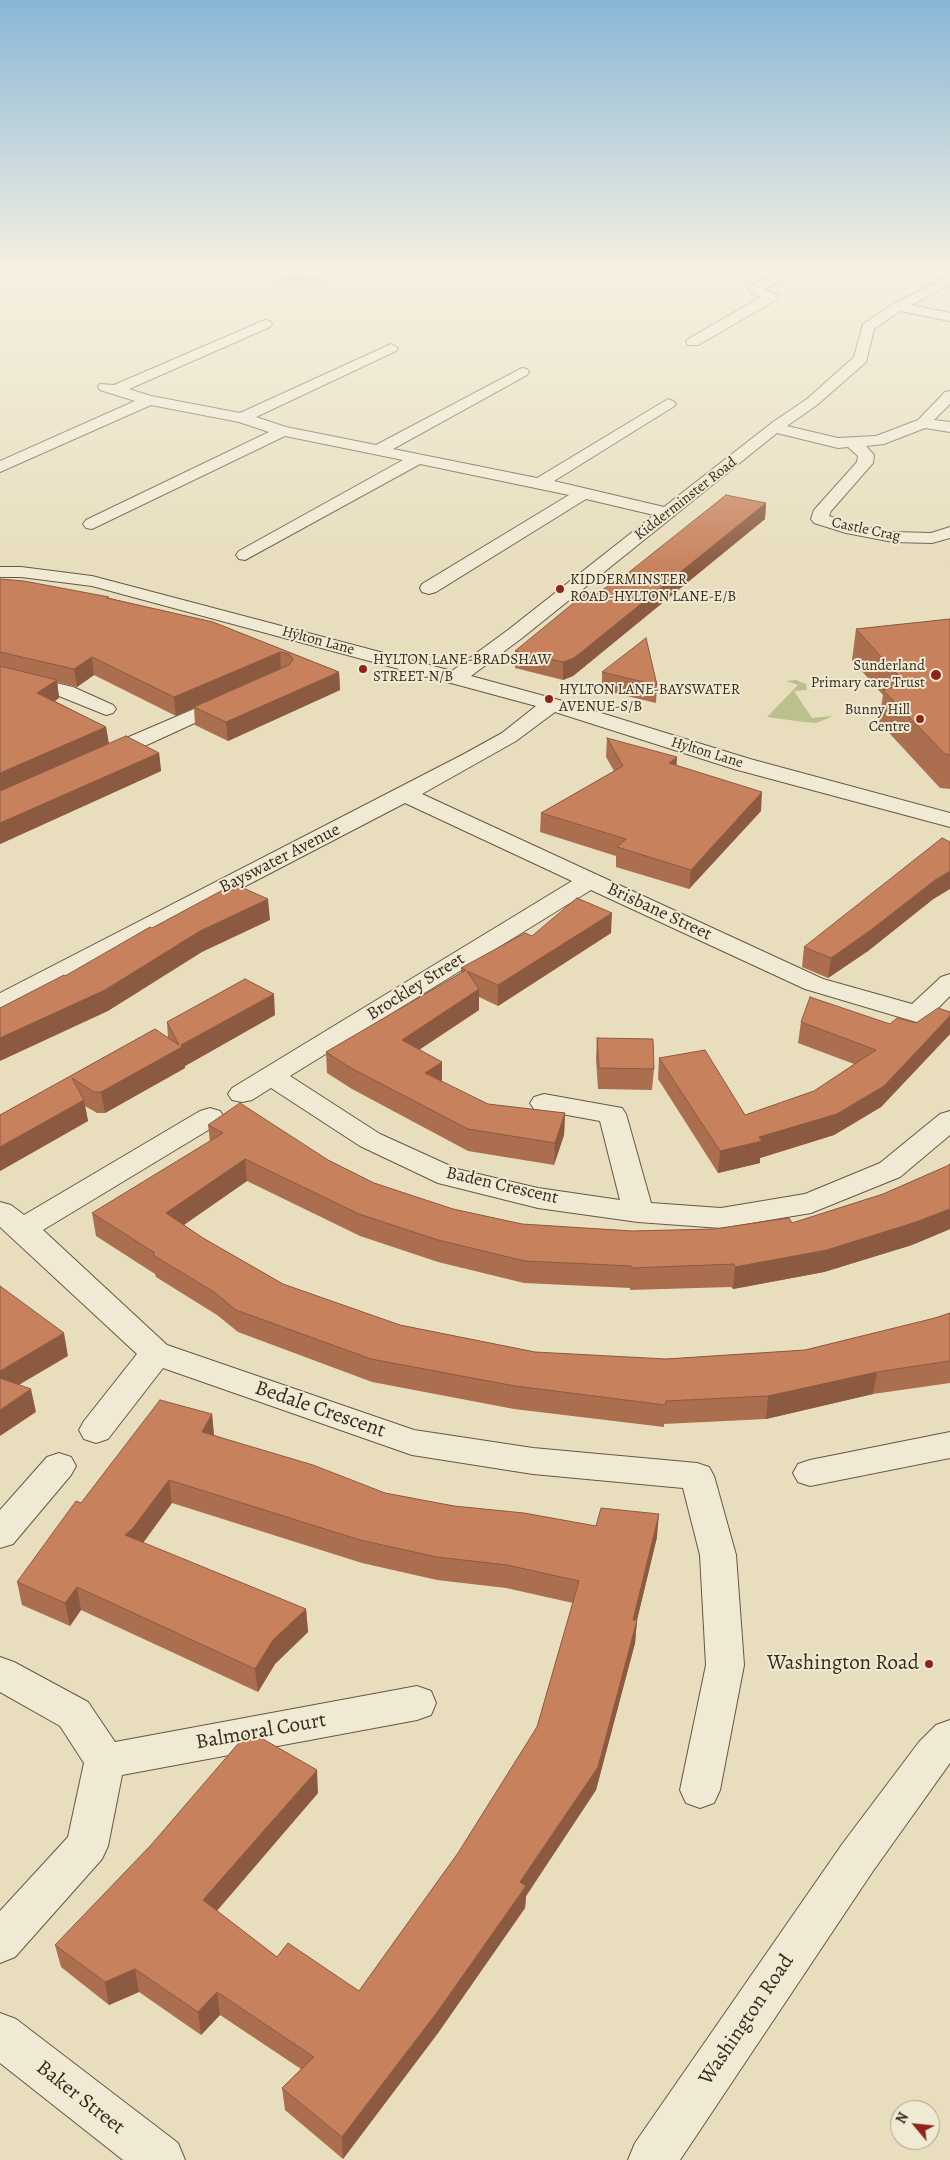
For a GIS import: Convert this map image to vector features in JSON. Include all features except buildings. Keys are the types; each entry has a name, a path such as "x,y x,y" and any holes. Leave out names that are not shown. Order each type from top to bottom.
{"street":[{"path":"153,371 110,389 149,400 242,418 284,430 540,483 667,513"},
{"path":"242,418 342,371"},
{"name":"Kidderminster Road","path":"454,679 515,634 775,428 812,402 848,371"},
{"path":"379,450 522,372"},
{"path":"775,428 838,443 878,441 924,423 950,395"},
{"path":"0,467 149,400"},
{"path":"540,483 668,404"},
{"path":"924,423 950,428"},
{"path":"92,524 284,430"},
{"name":"Castle Crag","path":"852,442 866,455 865,463 823,510 820,519 846,528 893,537 932,538 950,532"},
{"path":"245,555 418,458"},
{"path":"429,588 581,494"},
{"name":"Hylton Lane","path":"0,572 21,572 92,581 552,704 742,764 950,820"},
{"path":"0,676 66,691 106,709"},
{"path":"82,766 246,693"},
{"name":"Bayswater Avenue","path":"0,1003 406,794 509,737 552,704"},
{"path":"145,721 164,730"},
{"name":"Brisbane Street","path":"406,794 814,984 918,1013 950,1024"},
{"name":"Brockley Street","path":"242,1094 590,880"},
{"path":"918,1013 950,982"},
{"name":"Baden Crescent","path":"271,1076 370,1140 448,1176 538,1198 638,1212 721,1218 811,1203 890,1170 950,1120"},
{"path":"544,1103 612,1114 638,1212"},
{"path":"12,1221 210,1117"},
{"name":"Bedale Crescent","path":"12,1221 156,1354 412,1442 533,1461 697,1476 718,1555 725,1665 700,1790"},
{"path":"96,1430 156,1354"},
{"path":"810,1473 950,1445"},
{"path":"0,1534 59,1466"},
{"path":"0,1673 74,1714 105,1761 87,1846 0,1942"},
{"name":"Balmoral Court","path":"105,1761 417,1704"},
{"name":"Washington Road","path":"652,2160 858,1857 933,1754 950,1737"},
{"name":"Baker Street","path":"0,2035 161,2160"}],"green space":[{"path":"796,680 806,684 807,690 794,691 812,718 832,716 816,723 767,717 798,685 786,681"}],"place":[{"name":"KIDDERMINSTER ROAD-HYLTON LANE-E/B","path":"560,589"},
{"name":"HYLTON LANE-BRADSHAW STREET-N/B","path":"363,669"},
{"name":"Sunderland Primary care Trust","path":"936,675"},
{"name":"HYLTON LANE-BAYSWATER AVENUE-S/B","path":"549,699"},
{"name":"Bunny Hill Centre","path":"920,719"},
{"name":"Washington Road","path":"929,1664"}]}
